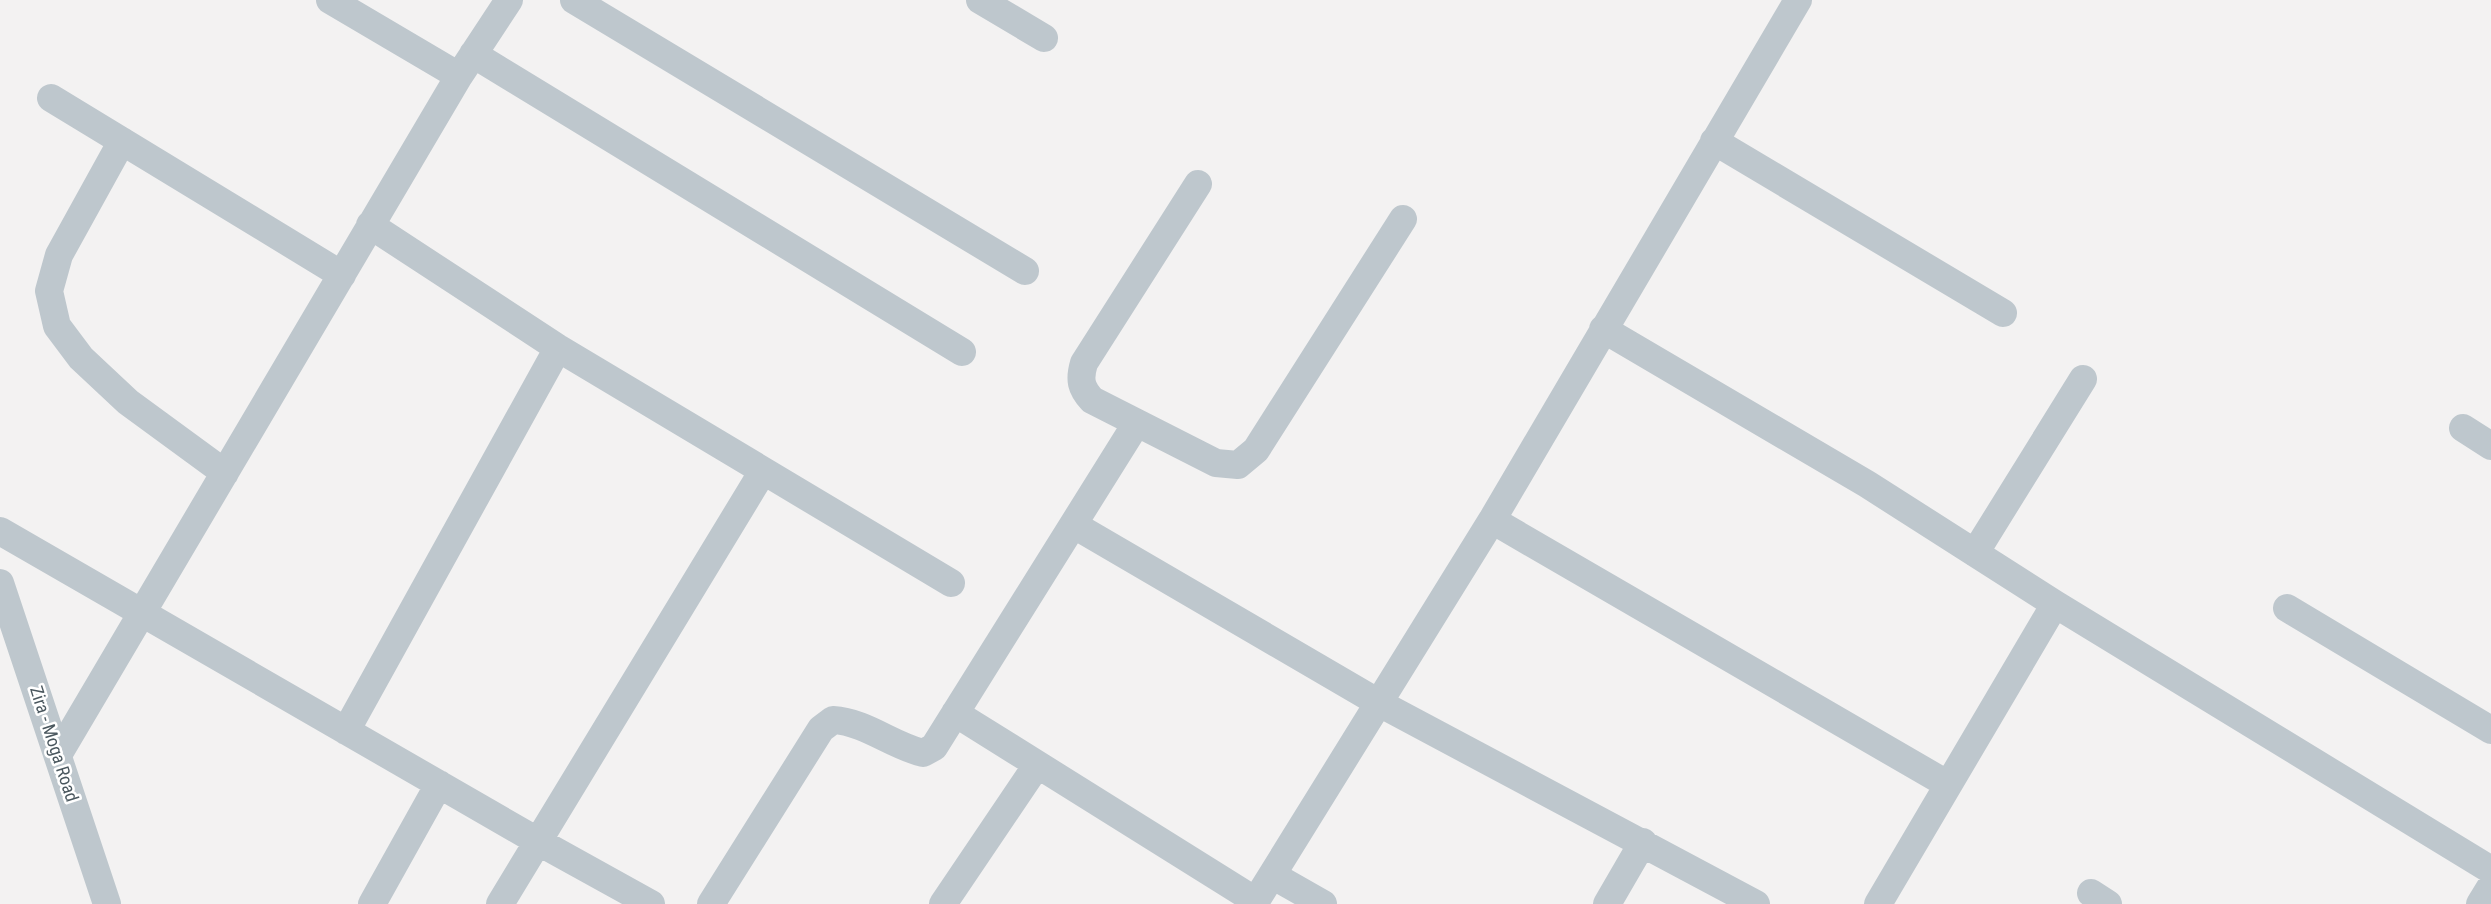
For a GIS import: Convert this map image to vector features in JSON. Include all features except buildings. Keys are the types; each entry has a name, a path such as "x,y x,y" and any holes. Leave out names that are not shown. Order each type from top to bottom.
{"street":[{"path":"330,0 466,65 962,352"},
{"path":"58,756 466,65 509,0"},
{"path":"574,0 1024,271"},
{"path":"980,0 1044,38"},
{"path":"955,713 1255,902 1492,520 1602,329 1798,0"},
{"path":"51,98 342,275"},
{"path":"122,141 59,255 48,291 57,326 81,358 128,402 225,473"},
{"path":"1714,141 2003,314"},
{"path":"1198,184 1084,364 1080,378 1083,390 1092,400 1216,463 1238,465 1256,450 1403,219"},
{"path":"370,226 558,348 952,583"},
{"path":"1602,329 1867,484 2055,604 2491,870"},
{"path":"346,731 558,348"},
{"path":"1975,553 2083,378"},
{"path":"711,904 821,729 833,720 851,721 910,750 923,753 934,747 1136,424"},
{"path":"2463,428 2491,446"},
{"path":"500,904 763,472"},
{"path":"1492,520 1947,784"},
{"path":"1074,525 1379,702 1644,842 1756,904"},
{"path":"0,531 539,842 651,904"},
{"name":"Zira - Moga Road","path":"0,583 107,904"},
{"path":"1878,904 1947,784 2055,604"},
{"path":"2287,608 2491,730"},
{"path":"943,904 1037,765"},
{"path":"372,904 439,784"},
{"path":"1607,904 1644,842"},
{"path":"1272,875 1323,904"},
{"path":"2480,904 2491,886"}]}
